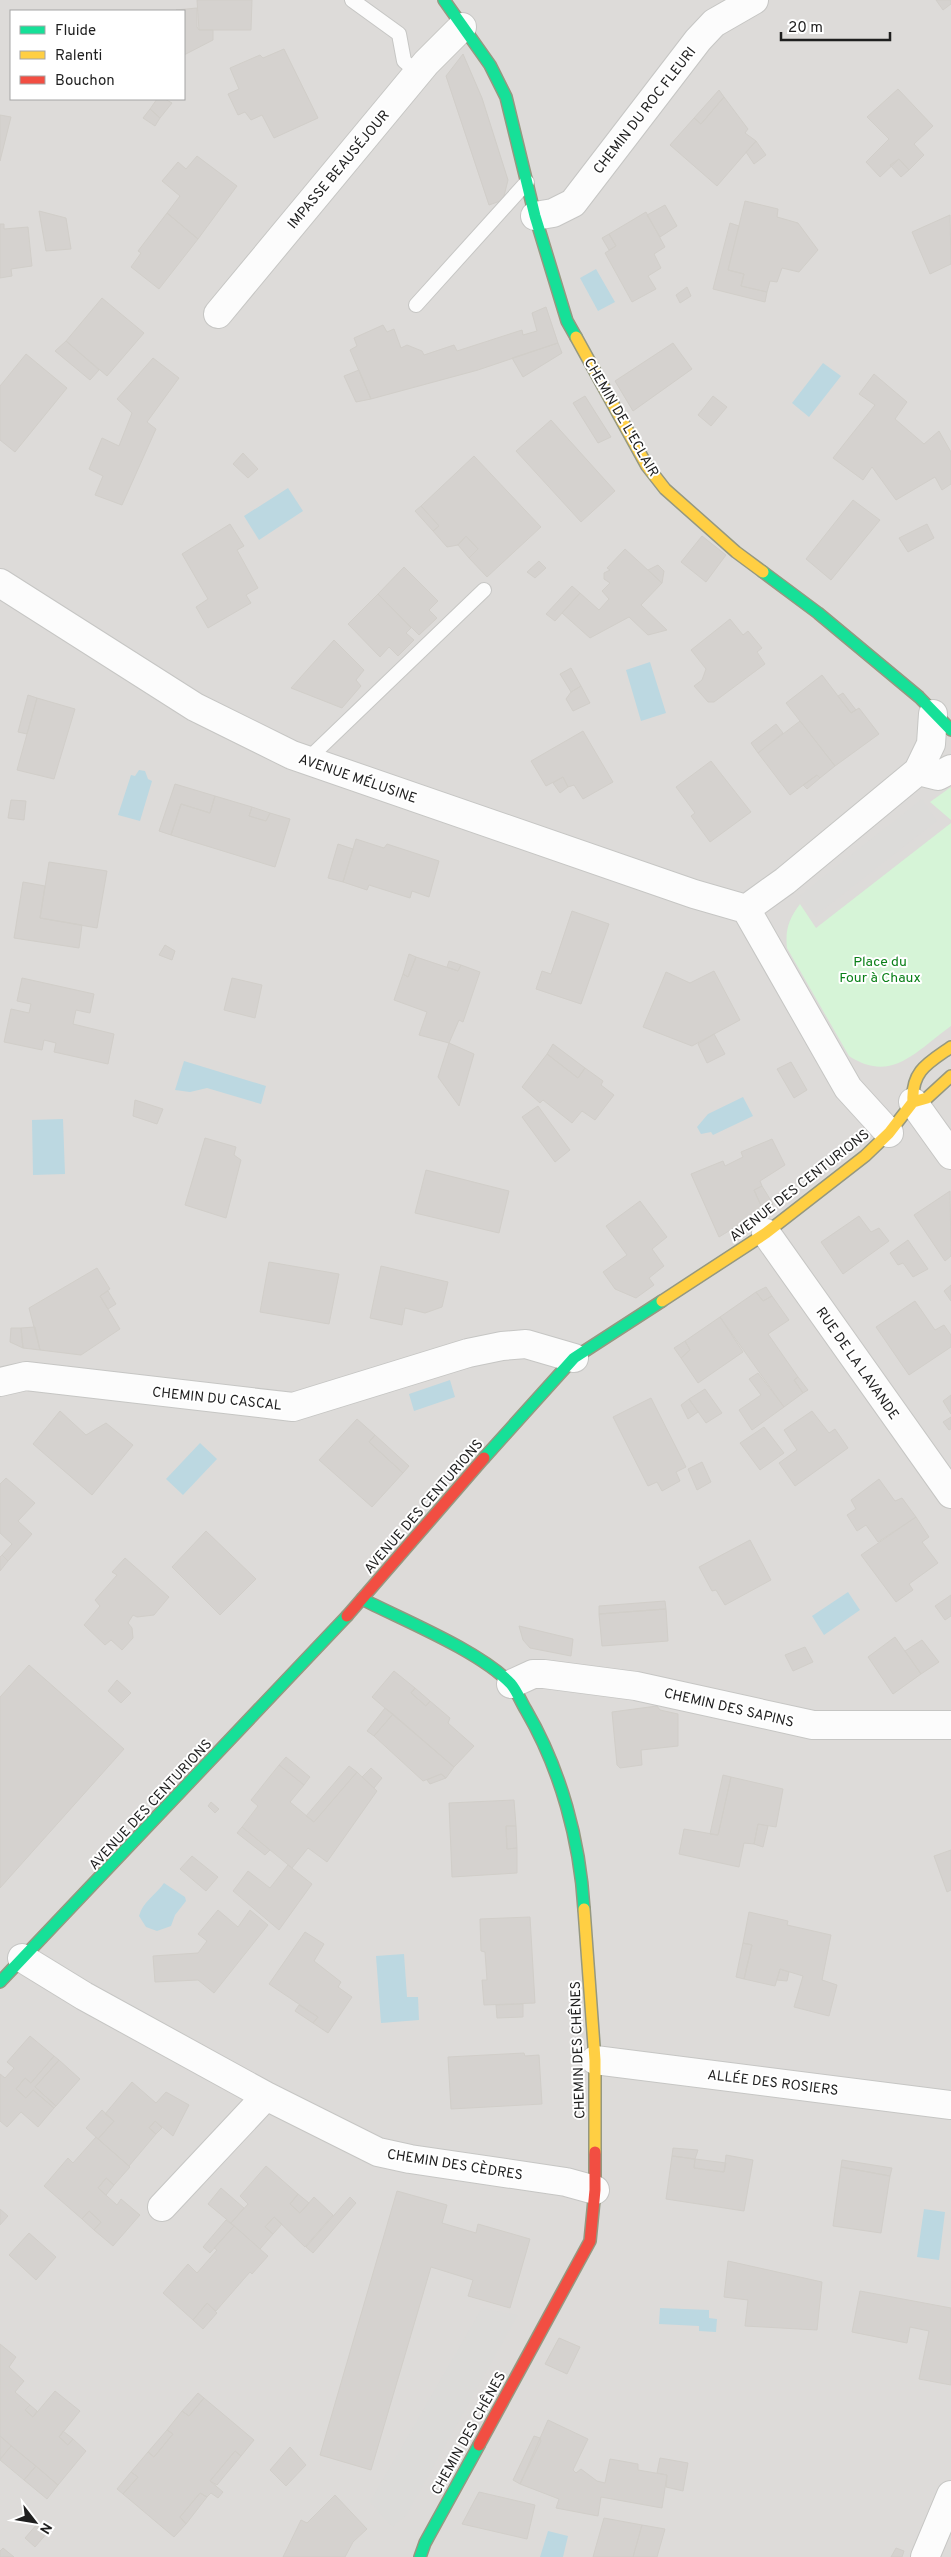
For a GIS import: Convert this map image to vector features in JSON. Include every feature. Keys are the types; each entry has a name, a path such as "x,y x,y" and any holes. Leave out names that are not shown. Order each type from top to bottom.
{"street":[{"name":"CHEMIN DE L'ECLAIR","path":"444,0 490,65 506,97 536,216 567,321 648,466 665,489 736,552 818,613 919,696 942,722"},
{"name":"CHEMIN DU ROC FLEURI","path":"536,216 554,213 573,203 698,40 714,23 754,0"},
{"name":"IMPASSE BEAUSÉJOUR","path":"218,314 418,73 462,27"},
{"name":"AVENUE MÉLUSINE","path":"0,583 195,707 231,726 307,760 694,894 746,909"},
{"path":"888,1133 848,1088 746,909 785,881 918,771 942,722"},
{"path":"918,771 938,776 951,770"},
{"name":"AVENUE DES CENTURIONS","path":"913,1102 912,1086 920,1074 928,1063 951,1047"},
{"name":"AVENUE DES CENTURIONS","path":"0,1982 362,1599 539,1395 574,1358 766,1232 865,1156 888,1133 913,1102 927,1098 951,1076"},
{"path":"913,1102 951,1155"},
{"name":"RUE DE LA LAVANDE","path":"766,1232 951,1494"},
{"name":"CHEMIN DU CASCAL","path":"0,1382 26,1376 293,1407 468,1353 502,1346 526,1344 574,1358"},
{"name":"CHEMIN DES CHÊNES","path":"362,1599 476,1657 511,1684 540,1734 568,1811 580,1865 595,2060 595,2190 590,2240 563,2293 425,2543 420,2557"},
{"name":"CHEMIN DES SAPINS","path":"511,1684 533,1674 538,1674 636,1686 813,1726 951,1725"},
{"name":"CHEMIN DES CÈDRES","path":"22,1958 84,1996 266,2096 378,2152 410,2159 566,2182 595,2190"},
{"name":"ALLÉE DES ROSIERS","path":"595,2060 951,2105"},
{"path":"162,2207 266,2096"},
{"path":"925,2557 951,2495"}],"lane":[{"path":"352,0 399,34 404,61 418,73"},
{"path":"416,305 527,182"},
{"path":"307,760 484,590"}],"shaded area":[{"path":"0,0 951,0 951,2557 0,2557"},
{"path":"922,799 937,821 815,916 799,896"},
{"path":"482,2308 518,2315 406,2516 392,2527 370,2502"}],"green space":[{"path":"951,787 951,820 930,802"},
{"name":"Place du Four à Chaux","path":"951,823 951,1026 903,1061 878,1067 864,1064 849,1056 787,948 789,924 800,904 816,928"}],"water":[{"path":"596,269 615,302 598,311 580,278"},
{"path":"823,363 841,376 809,417 792,403"},
{"path":"288,488 303,511 259,540 244,516"},
{"path":"650,662 666,713 641,721 626,670"},
{"path":"139,770 145,771 148,779 152,781 140,821 118,815 131,775 135,776"},
{"path":"184,1061 266,1086 261,1104 207,1088 190,1092 175,1090"},
{"path":"743,1097 753,1116 713,1135 711,1132 701,1134 697,1127 708,1114"},
{"path":"63,1119 65,1174 33,1175 32,1120"},
{"path":"450,1380 455,1397 414,1411 409,1394"},
{"path":"200,1443 217,1459 183,1495 166,1479"},
{"path":"848,1592 860,1610 824,1635 812,1616"},
{"path":"164,1883 185,1897 186,1901 175,1915 171,1926 157,1931 146,1927 139,1916 143,1906"},
{"path":"404,1954 407,1997 418,1997 419,2020 381,2023 376,1956"},
{"path":"924,2209 945,2212 939,2260 917,2257"},
{"path":"660,2308 709,2310 709,2318 717,2319 716,2332 699,2331 699,2326 659,2324"},
{"path":"548,2531 568,2536 563,2557 540,2557"}],"building":[{"path":"197,0 252,0 251,30 199,30"},
{"path":"936,0 951,0 951,4 943,10"},
{"path":"197,8 197,27 199,30 213,30 213,40 185,54 185,10 176,10"},
{"path":"284,49 318,118 274,138 262,115 251,120 245,112 238,115 228,94 239,89 230,68 260,55 263,58"},
{"path":"463,54 482,98 508,180 503,200 489,205 446,76"},
{"path":"898,89 933,126 914,144 924,155 909,170 899,159 880,177 866,162 889,139 867,117"},
{"path":"719,90 724,97 701,124 694,118"},
{"path":"724,97 748,129 745,133 756,141 717,186 670,145 694,118 701,124"},
{"path":"156,100 167,100 172,103 160,118 150,109"},
{"path":"150,109 160,118 155,126 143,118"},
{"path":"0,115 11,117 0,161"},
{"path":"756,141 766,155 754,164 746,152"},
{"path":"197,156 237,186 198,239 167,213 180,196 162,181 178,162 186,169"},
{"path":"899,159 909,170 901,177 890,165"},
{"path":"745,201 778,209 777,217 798,223 818,250 799,272 782,268 777,282 770,281 767,292 741,286 744,274 728,270"},
{"path":"665,205 677,226 660,237 647,215"},
{"path":"39,211 66,218 71,249 46,251"},
{"path":"646,212 665,247 654,254 661,268 648,276 656,289 632,302 605,253 616,246 609,234"},
{"path":"167,213 198,239 159,289 131,267 141,253 138,251"},
{"path":"950,215 951,264 930,274 912,232"},
{"path":"730,223 739,226 728,270 744,274 741,286 767,292 765,302 713,289"},
{"path":"0,224 4,224 4,229 28,227 32,266 11,269 12,276 0,278"},
{"path":"609,234 616,246 609,250 602,238"},
{"path":"687,287 691,296 680,303 676,295"},
{"path":"102,298 144,333 107,376 66,341"},
{"path":"546,307 558,343 478,370 371,399 350,350 357,346 354,338 383,325 387,332 394,329 401,348 407,345 422,351 424,355 454,345 457,351 522,330 523,335 537,331 532,313"},
{"path":"66,341 99,370 90,380 55,351"},
{"path":"558,343 562,353 523,377 512,358"},
{"path":"673,343 692,369 633,411 615,381"},
{"path":"26,354 67,388 15,452 0,440 0,386"},
{"path":"153,358 179,378 147,422 156,429 122,505 95,495 103,476 89,469 102,438 119,446 132,413 117,399"},
{"path":"359,370 371,399 356,402 344,376"},
{"path":"874,374 907,402 895,419 924,444 939,431 951,452 951,484 942,490 935,477 896,500 872,467 863,480 833,458 875,405 859,394"},
{"path":"585,396 611,437 598,443 573,403"},
{"path":"713,396 727,407 711,426 698,415"},
{"path":"551,420 615,491 581,522 516,451"},
{"path":"243,453 258,469 248,478 233,464"},
{"path":"474,456 541,527 487,577 469,558 478,549 466,536 458,545 447,547 433,531 439,526 421,506"},
{"path":"853,500 880,520 831,580 806,559"},
{"path":"421,506 439,526 433,531 415,511"},
{"path":"230,524 244,546 237,550 258,588 246,595 251,603 208,628 196,607 208,599 182,554"},
{"path":"927,524 934,538 908,552 899,538"},
{"path":"466,536 478,549 469,558 458,545"},
{"path":"702,536 726,555 706,582 681,562"},
{"path":"625,549 662,583 641,605 667,630 648,635 629,617 590,638 562,613 580,593 599,610 609,599 602,591 610,583 604,579 604,573 610,570 607,568"},
{"path":"539,561 546,568 535,578 527,572"},
{"path":"658,565 664,571 662,583 648,570"},
{"path":"404,567 438,601 429,610 437,618 419,635 378,594"},
{"path":"572,586 580,593 555,621 546,614"},
{"path":"378,594 411,628 406,633 414,640 398,656 389,647 380,657 348,624"},
{"path":"730,619 743,635 748,631 762,648 757,652 765,664 714,702 708,702 694,686 702,680 706,669 691,650"},
{"path":"334,640 364,670 356,680 361,686 342,708 291,688"},
{"path":"571,668 581,686 571,692 560,674"},
{"path":"822,675 851,713 859,708 879,734 835,766 786,703"},
{"path":"581,686 590,703 573,711 566,699 571,692"},
{"path":"843,693 856,710 851,713 838,696"},
{"path":"28,695 37,698 27,734 18,732"},
{"path":"37,698 75,709 54,779 17,770"},
{"path":"800,721 835,766 820,778 817,775 790,795 758,753"},
{"path":"776,724 783,733 758,753 751,743"},
{"path":"583,731 613,782 583,799 574,785 568,787 563,777 546,786 531,761"},
{"path":"711,761 751,812 710,842 691,816 695,813 676,787"},
{"path":"817,775 820,778 807,789 803,785"},
{"path":"563,777 568,787 560,793 553,783"},
{"path":"175,784 215,796 210,813 181,804 171,835 159,831"},
{"path":"215,796 252,807 249,816 266,821 270,813 290,819 275,867 171,835 181,804 210,813"},
{"path":"11,800 26,801 24,820 8,818"},
{"path":"252,807 270,813 266,821 249,816"},
{"path":"356,839 384,848 387,844 439,861 429,897 412,891 410,898 369,885 367,890 343,882"},
{"path":"338,844 353,849 343,882 328,878"},
{"path":"49,862 107,871 97,928 40,918"},
{"path":"23,882 45,886 40,918 82,925 79,948 14,938"},
{"path":"572,911 609,924 581,1004 536,989 542,971 551,974"},
{"path":"165,945 175,951 172,960 159,955"},
{"path":"409,954 416,957 408,977 403,974"},
{"path":"416,957 458,971 461,965 480,972 463,1022 459,1020 449,1043 419,1035 427,1012 394,1000 403,974 408,977"},
{"path":"449,961 461,965 458,971 447,967"},
{"path":"714,971 740,1020 692,1046 643,1027 666,972 690,983"},
{"path":"22,978 94,994 90,1013 76,1010 73,1024 114,1034 108,1064 54,1052 56,1043 44,1040 42,1050 4,1042 11,1009 29,1013 31,1004 17,1001"},
{"path":"232,978 262,985 255,1018 224,1010"},
{"path":"714,1034 725,1054 707,1063 698,1044"},
{"path":"449,1043 474,1054 459,1106 438,1077"},
{"path":"553,1044 585,1068 578,1078 547,1054"},
{"path":"547,1054 578,1078 585,1068 603,1081 601,1085 614,1095 595,1120 582,1111 572,1123 543,1100 540,1103 522,1087"},
{"path":"791,1062 807,1090 794,1098 777,1069"},
{"path":"135,1100 163,1109 157,1124 133,1116"},
{"path":"538,1106 570,1150 555,1162 522,1117"},
{"path":"205,1138 236,1147 234,1155 241,1160 226,1218 185,1205"},
{"path":"772,1139 785,1165 760,1181 762,1186 754,1190 763,1210 719,1237 691,1174 723,1161 725,1166 743,1157 741,1152"},
{"path":"426,1170 509,1191 499,1233 415,1213"},
{"path":"762,1186 773,1204 763,1210 754,1190"},
{"path":"950,1191 951,1256 945,1261 914,1215"},
{"path":"640,1201 667,1237 652,1249 664,1266 649,1278 654,1285 636,1298 615,1289 603,1272 627,1255 606,1226"},
{"path":"859,1216 871,1232 879,1228 889,1241 843,1274 821,1242"},
{"path":"908,1240 928,1269 913,1277 903,1263 898,1265 890,1253"},
{"path":"269,1262 339,1274 329,1324 260,1312"},
{"path":"381,1266 448,1282 442,1307 425,1313 405,1308 402,1325 370,1318"},
{"path":"97,1268 110,1289 100,1296 120,1329 81,1355 40,1350 29,1308"},
{"path":"951,1285 951,1301 944,1291"},
{"path":"766,1287 772,1296 763,1301 756,1292"},
{"path":"108,1291 116,1304 108,1309 100,1296"},
{"path":"756,1292 763,1301 772,1296 789,1320 768,1334 798,1377 794,1380 803,1393 784,1407 720,1317"},
{"path":"915,1301 935,1330 944,1325 951,1335 951,1347 909,1375 876,1327"},
{"path":"720,1317 743,1352 698,1383 681,1358 690,1350 685,1341"},
{"path":"35,1327 40,1350 23,1348 21,1328"},
{"path":"11,1328 21,1328 23,1348 10,1342"},
{"path":"685,1341 690,1350 681,1358 674,1348"},
{"path":"758,1373 784,1407 752,1430 739,1410 761,1395 749,1379"},
{"path":"798,1377 808,1390 803,1393 794,1380"},
{"path":"705,1389 722,1413 706,1423 689,1399"},
{"path":"951,1395 951,1414 943,1401"},
{"path":"651,1398 686,1467 676,1472 680,1481 662,1491 657,1482 648,1486 613,1417"},
{"path":"689,1399 698,1412 688,1419 681,1405"},
{"path":"60,1411 86,1435 106,1423 133,1445 92,1495 33,1444"},
{"path":"812,1411 829,1433 835,1429 848,1448 795,1486 779,1463 797,1450 784,1430"},
{"path":"951,1417 951,1429 949,1430 943,1422"},
{"path":"357,1419 375,1435 369,1442 403,1473 372,1507 319,1460"},
{"path":"764,1427 784,1453 760,1470 740,1443"},
{"path":"375,1435 409,1466 403,1473 369,1442"},
{"path":"702,1462 711,1482 697,1490 688,1469"},
{"path":"6,1478 35,1503 18,1521 32,1534 8,1561 2,1555 12,1544 0,1533 0,1484"},
{"path":"879,1479 895,1501 902,1498 916,1517 878,1542 866,1525 857,1531 847,1515 856,1509 851,1500"},
{"path":"916,1517 929,1537 922,1542 938,1563 909,1584 913,1590 896,1602 861,1555"},
{"path":"206,1531 256,1579 220,1615 172,1567"},
{"path":"750,1540 771,1580 725,1605 716,1590 712,1591 699,1567"},
{"path":"2,1555 8,1561 0,1571 0,1557"},
{"path":"125,1558 169,1597 154,1615 137,1617 133,1615 128,1623 132,1628 133,1638 122,1650 111,1640 105,1645 84,1625 100,1606 95,1600 117,1575 112,1572"},
{"path":"951,1595 951,1616 945,1620 935,1606"},
{"path":"665,1601 666,1609 599,1614 599,1606"},
{"path":"666,1609 668,1641 602,1646 599,1614"},
{"path":"519,1626 573,1639 571,1656 530,1648 523,1640"},
{"path":"895,1637 921,1674 893,1694 868,1657"},
{"path":"922,1640 939,1662 921,1674 905,1651"},
{"path":"805,1647 813,1662 793,1671 785,1655"},
{"path":"29,1665 124,1749 0,1888 0,1697"},
{"path":"394,1671 415,1688 411,1693 426,1706 430,1701 450,1718 448,1723 474,1746 454,1767 372,1697"},
{"path":"117,1680 131,1693 121,1703 108,1691"},
{"path":"415,1688 430,1701 426,1706 411,1693"},
{"path":"657,1706 660,1710 678,1714 678,1746 641,1750 642,1765 620,1768 617,1765 612,1712"},
{"path":"385,1708 393,1714 374,1736 367,1731"},
{"path":"393,1714 454,1767 446,1778 441,1774 423,1781 374,1736"},
{"path":"286,1757 310,1777 304,1785 279,1765"},
{"path":"279,1765 304,1785 290,1802 314,1822 357,1772 377,1791 327,1862 308,1848 292,1868 242,1827 258,1806 251,1800"},
{"path":"349,1766 357,1772 314,1822 306,1816"},
{"path":"371,1768 382,1778 374,1788 362,1777"},
{"path":"441,1774 446,1778 430,1784 427,1780"},
{"path":"723,1775 731,1777 718,1835 710,1834"},
{"path":"731,1777 783,1789 776,1827 758,1824 754,1844 744,1843 739,1867 679,1854 684,1829 718,1835"},
{"path":"514,1800 516,1826 506,1826 507,1849 517,1848 517,1873 452,1877 449,1803"},
{"path":"211,1802 219,1809 215,1813 208,1806"},
{"path":"758,1824 768,1826 763,1847 754,1844"},
{"path":"506,1826 516,1826 517,1848 507,1849"},
{"path":"242,1827 270,1850 265,1855 237,1833"},
{"path":"951,1850 951,1890 947,1892 934,1856"},
{"path":"192,1856 218,1877 206,1891 180,1869"},
{"path":"288,1865 312,1884 279,1930 233,1891 248,1871 270,1888"},
{"path":"218,1910 238,1927 250,1910 268,1925 214,1993 198,1980 155,1982 153,1956 198,1953 207,1941 198,1934"},
{"path":"749,1912 788,1921 787,1925 831,1935 822,1980 837,1985 829,2016 794,2007 803,1976 780,1969 775,1986 744,1979 752,1945 743,1943"},
{"path":"530,1917 535,2003 484,2005 482,1980 487,1980 485,1952 481,1951 480,1919"},
{"path":"305,1932 324,1944 314,1961 341,1982 338,1987 352,1997 328,2033 313,2023 318,2017 269,1984"},
{"path":"743,1943 752,1945 744,1979 736,1977"},
{"path":"780,1969 789,1972 787,1981 777,1980"},
{"path":"523,2004 523,2017 497,2018 496,2005"},
{"path":"299,2005 318,2017 313,2023 295,2011"},
{"path":"30,2036 54,2056 31,2083 25,2078 16,2089 26,2098 33,2090 54,2108 38,2127 21,2112 7,2127 0,2121 0,2074 5,2078 14,2068 7,2062"},
{"path":"524,2053 525,2056 539,2055 542,2104 451,2109 448,2057"},
{"path":"54,2056 59,2060 35,2087 56,2106 54,2108 33,2090 26,2098 16,2089 25,2078 31,2083"},
{"path":"59,2060 80,2079 56,2106 35,2087"},
{"path":"132,2082 156,2103 166,2092 189,2105 173,2136 155,2121 149,2128 156,2134 129,2166 98,2139 114,2121 105,2114"},
{"path":"102,2110 114,2121 98,2139 86,2128"},
{"path":"155,2121 162,2128 156,2134 149,2128"},
{"path":"96,2137 130,2167 114,2185 106,2178 98,2188 117,2205 121,2199 140,2215 113,2246 94,2230 101,2222 89,2211 82,2219 44,2186 68,2158 73,2163"},
{"path":"673,2148 698,2150 695,2159 672,2156"},
{"path":"726,2155 753,2160 744,2211 666,2199 672,2156 695,2159 694,2168 724,2172"},
{"path":"695,2159 726,2163 724,2172 694,2168"},
{"path":"842,2160 892,2168 890,2176 841,2167"},
{"path":"266,2166 298,2194 290,2204 300,2213 314,2197 333,2215 305,2247 274,2217 265,2227 273,2234 260,2249 231,2223 248,2204 240,2196"},
{"path":"841,2167 890,2176 881,2233 833,2226"},
{"path":"106,2178 114,2185 106,2195 98,2188"},
{"path":"221,2188 244,2208 231,2223 208,2204"},
{"path":"397,2191 447,2205 442,2223 476,2233 478,2224 530,2239 510,2308 468,2296 473,2280 431,2267 371,2470 320,2455"},
{"path":"298,2194 309,2203 300,2213 290,2204"},
{"path":"350,2197 356,2203 313,2253 306,2247"},
{"path":"0,2209 8,2216 0,2225"},
{"path":"89,2211 101,2222 94,2230 82,2219"},
{"path":"274,2217 282,2224 273,2234 265,2227"},
{"path":"226,2220 234,2226 210,2253 203,2247"},
{"path":"234,2226 268,2256 252,2274 250,2272 216,2311 207,2303 193,2320 163,2293 188,2264 197,2273 217,2250 214,2248"},
{"path":"29,2233 56,2257 36,2280 9,2255"},
{"path":"728,2261 822,2282 817,2330 745,2326 748,2300 724,2297"},
{"path":"860,2291 951,2308 951,2385 919,2379 929,2331 910,2327 907,2343 852,2332"},
{"path":"207,2303 217,2313 203,2329 193,2320"},
{"path":"559,2338 580,2347 567,2374 545,2364"},
{"path":"0,2344 16,2357 9,2367 24,2381 15,2392 30,2405 25,2410 33,2417 55,2391 80,2411 59,2437 68,2445 73,2439 86,2451 58,2485 0,2436"},
{"path":"198,2393 204,2398 189,2416 182,2411"},
{"path":"204,2398 254,2440 241,2456 235,2451 210,2481 223,2492 218,2498 211,2493 207,2497 200,2493 180,2517 186,2524 174,2537 123,2494 138,2477 131,2472 148,2452 154,2457 173,2434 167,2430 182,2411 189,2416"},
{"path":"30,2405 37,2411 33,2417 25,2410"},
{"path":"548,2420 588,2439 573,2470 576,2473 581,2469 597,2481 605,2483 610,2459 638,2464 638,2470 667,2475 662,2508 601,2497 598,2516 556,2508 559,2499 520,2484"},
{"path":"167,2430 173,2434 154,2457 148,2452"},
{"path":"63,2431 73,2439 68,2445 59,2437"},
{"path":"0,2436 11,2446 0,2459"},
{"path":"534,2436 540,2438 541,2441 520,2484 513,2480"},
{"path":"11,2446 36,2466 24,2480 0,2460"},
{"path":"290,2447 306,2465 286,2486 270,2470"},
{"path":"235,2451 241,2456 217,2485 210,2481"},
{"path":"660,2458 688,2463 683,2491 666,2487 667,2475 657,2473"},
{"path":"36,2466 58,2485 47,2499 24,2480"},
{"path":"131,2472 138,2477 123,2494 117,2489"},
{"path":"479,2492 535,2505 527,2539 462,2524"},
{"path":"200,2493 207,2497 186,2524 180,2517"},
{"path":"335,2495 367,2529 353,2542 345,2557 283,2557 301,2520 307,2523"},
{"path":"604,2518 642,2525 633,2557 593,2557"},
{"path":"38,2523 48,2532 35,2547 25,2538"},
{"path":"642,2525 665,2529 657,2557 633,2557"},
{"path":"3,2548 14,2557 0,2557 0,2551"},
{"path":"896,2548 904,2551 902,2557 891,2557"}],"traffic: fast":[{"path":"444,0 490,65 506,97 535,216 567,321 576,337"},
{"path":"763,572 818,613 919,697 951,730"},
{"path":"484,1458 574,1358 662,1301"},
{"path":"362,1599 461,1648 497,1672 511,1684 538,1733 559,1781 573,1832 582,1883 584,1909"},
{"path":"0,1982 347,1616"},
{"path":"420,2557 425,2543 479,2445"}],"traffic: slow":[{"path":"576,337 647,466 665,489 736,552 763,572"},
{"path":"913,1102 913,1091 918,1075 928,1063 951,1047"},
{"path":"662,1301 766,1233 865,1156 889,1133 913,1102 927,1098 951,1076"},
{"path":"584,1909 595,2060 595,2152"}],"traffic: jam":[{"path":"347,1616 484,1458"},
{"path":"479,2445 590,2241 595,2190 595,2152"}]}
